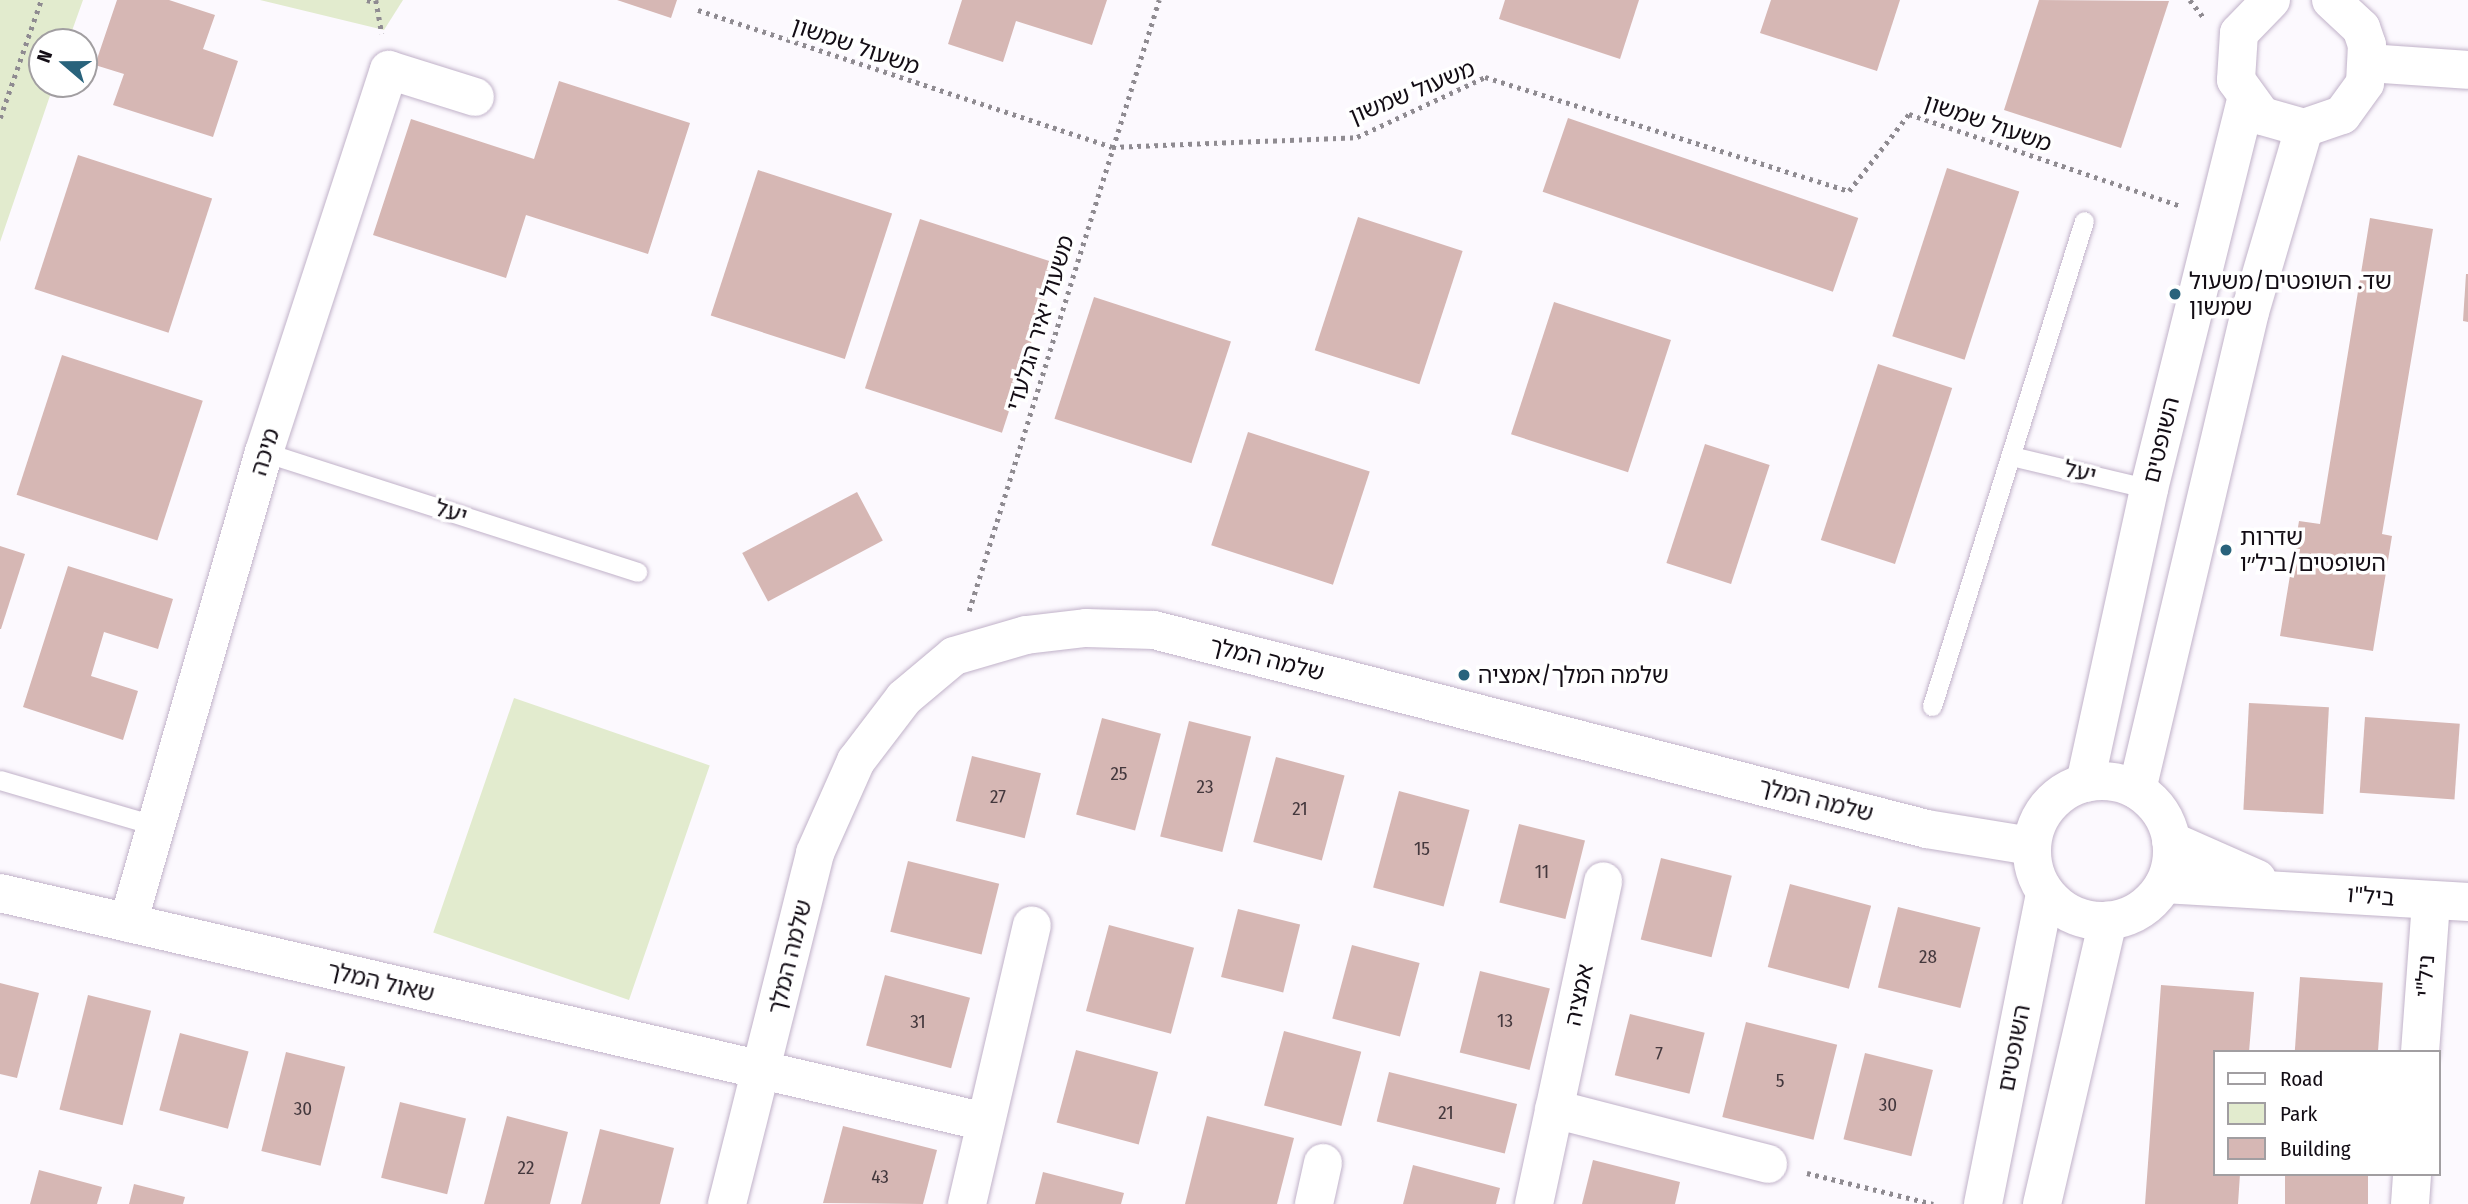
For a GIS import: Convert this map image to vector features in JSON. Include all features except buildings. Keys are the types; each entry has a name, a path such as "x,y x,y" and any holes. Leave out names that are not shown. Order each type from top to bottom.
{"street":[{"path":"2271,0 2239,33 2236,80 2246,101 2282,126 2304,128 2342,115 2365,83 2369,63 2361,29 2331,0"},
{"path":"2369,63 2468,70"},
{"name":"מיכה","path":"128,923 154,825 264,452 390,71 475,97"},
{"name":"השופטים","path":"2085,783 2148,489 2246,101"},
{"path":"2137,790 2250,312 2304,128"},
{"name":"שלמה המלך","path":"727,1204 815,853 856,761 904,698 954,656 1026,635 1086,628 1154,630 1927,829 2031,846"},
{"path":"2085,783 2137,790 2154,803 2171,841 2164,884 2131,915 2108,921 2073,915 2045,893 2031,846 2048,806 2085,783"},
{"name":"ביל\"ו","path":"2171,841 2274,888"},
{"name":"אמציה","path":"1534,1204 1603,881"},
{"name":"ביל\"ו","path":"2164,884 2274,888 2468,902"},
{"name":"שאול המלך","path":"0,893 762,1069"},
{"name":"השופטים","path":"1983,1204 2045,893"},
{"name":"ניל\"י","path":"2420,1050 2431,901"},
{"path":"2042,1204 2108,921"},
{"path":"967,1204 1032,925"},
{"path":"762,1069 986,1122"},
{"path":"1554,1109 1768,1164"},
{"path":"1314,1204 1323,1163"},
{"path":"2410,1204 2412,1176"}],"lane":[{"path":"1932,706 2084,221"},
{"name":"יעל","path":"264,452 638,572"},
{"name":"יעל","path":"2011,456 2148,489"},
{"path":"0,780 154,825"}],"path":[{"path":"0,118 41,0"},
{"path":"367,0 375,2"},
{"name":"משעול יאיר הגלעדי","path":"954,656 1159,0"},
{"name":"משעול שמשון","path":"698,10 1112,147 1356,137 1485,77 1849,191 1909,114 2215,218"},
{"path":"1768,1164 1933,1204"}],"green space":[{"path":"0,0 83,0 73,28 28,28 28,98 49,98 0,242"},
{"path":"260,0 403,0 384,30"},
{"path":"514,698 710,765 629,1000 433,932"}],"place":[{"name":"שד. השופטים/משעול שמשון","path":"2175,294"},
{"name":"שדרות השופטים/ביל״ו","path":"2226,550"},
{"name":"שלמה המלך/אמציה","path":"1464,675"}]}
